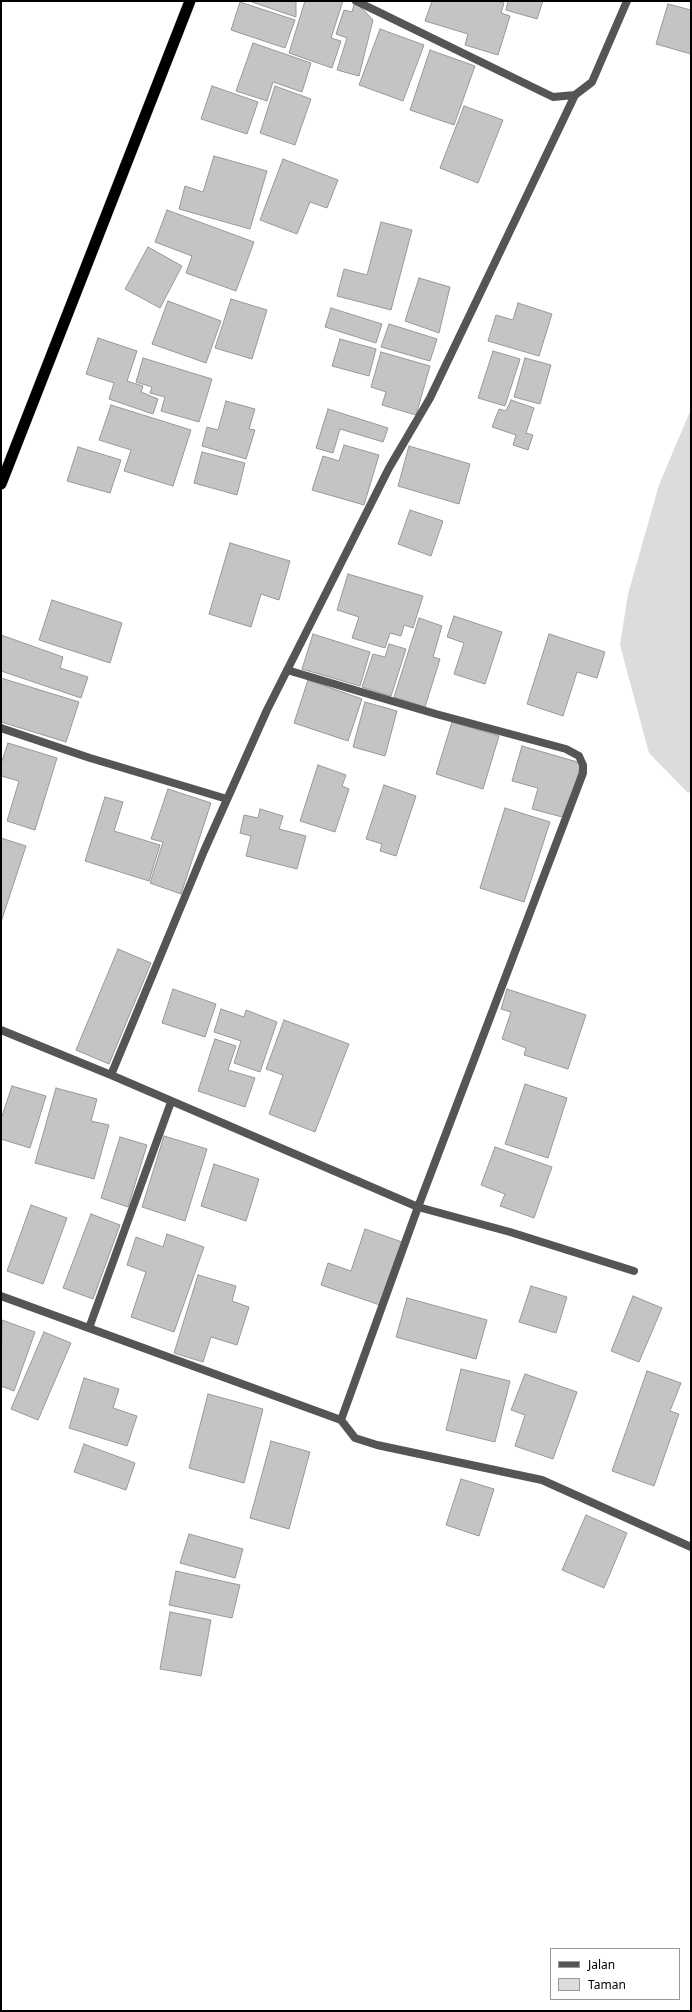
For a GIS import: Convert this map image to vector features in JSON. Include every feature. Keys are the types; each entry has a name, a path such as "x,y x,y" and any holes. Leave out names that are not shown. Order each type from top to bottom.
{"highway":[{"path":"1,484 190,1"}],"street":[{"path":"356,1 552,97 575,95"},
{"path":"111,1075 227,799 267,710 389,468 430,398 575,95 592,82 627,1"},
{"path":"287,670 436,714 560,747 579,756 583,765 583,773 418,1207 341,1420"},
{"path":"1,728 90,758 227,799"},
{"path":"1,1030 111,1075 418,1207 510,1232 634,1271"},
{"path":"89,1328 171,1102"},
{"path":"1,1296 341,1420 355,1438 377,1445 542,1480 691,1547"}],"green space":[{"path":"691,409 691,793 687,792 649,753 620,645 628,594 659,485"}],"building":[{"path":"249,1 296,1 296,17"},
{"path":"305,1 343,1 331,38 341,41 332,68 289,53"},
{"path":"355,1 373,20 359,76 337,70 347,38 336,34 344,10 352,12"},
{"path":"432,1 497,1 504,3 501,13 510,16 498,55 465,45 468,34 425,21"},
{"path":"508,1 543,1 537,19 506,10"},
{"path":"240,2 295,20 285,48 231,30"},
{"path":"668,4 691,10 691,54 656,44"},
{"path":"380,29 424,45 403,101 359,85"},
{"path":"253,43 311,63 302,92 273,82 267,101 236,91"},
{"path":"430,50 475,66 454,125 410,110"},
{"path":"212,86 258,102 247,134 201,119"},
{"path":"275,86 311,99 295,145 260,133"},
{"path":"464,106 503,120 478,183 440,168"},
{"path":"214,156 267,171 250,229 179,209 185,186 203,192"},
{"path":"283,159 338,180 327,208 310,202 297,234 260,220"},
{"path":"167,210 254,242 236,291 186,273 192,256 155,242"},
{"path":"381,222 412,230 391,310 337,296 344,269 367,275"},
{"path":"148,247 182,266 160,308 125,289"},
{"path":"419,278 450,287 439,333 405,321"},
{"path":"231,299 267,310 252,359 215,348"},
{"path":"168,301 221,321 206,363 152,344"},
{"path":"518,303 552,314 539,356 488,341 496,315 513,320"},
{"path":"331,308 382,324 376,343 325,327"},
{"path":"389,324 437,339 430,361 381,347"},
{"path":"98,338 137,351 127,381 143,386 141,392 158,399 153,414 109,399 114,383 86,374"},
{"path":"340,339 376,349 369,376 332,366"},
{"path":"493,351 520,359 505,406 478,398"},
{"path":"381,352 430,366 416,415 382,405 386,392 371,387"},
{"path":"143,358 212,379 199,422 161,411 165,397 150,393 152,387 136,382"},
{"path":"525,358 551,365 540,404 514,397"},
{"path":"511,400 534,408 526,433 533,435 528,450 513,445 516,435 492,427 499,409 506,411"},
{"path":"226,401 255,409 249,429 255,430 246,459 202,446 207,427 218,430"},
{"path":"111,405 191,430 173,486 124,471 131,450 99,440"},
{"path":"328,409 388,428 383,442 340,429 333,453 316,448"},
{"path":"344,445 379,455 364,505 312,490 323,456 339,461"},
{"path":"409,446 470,464 459,504 398,486"},
{"path":"78,447 121,460 110,493 67,481"},
{"path":"202,452 245,463 237,495 194,483"},
{"path":"410,510 443,521 431,556 398,544"},
{"path":"230,543 290,561 279,600 261,594 251,627 209,614"},
{"path":"348,574 423,596 413,628 404,625 401,636 390,633 385,648 352,638 359,617 337,610"},
{"path":"52,600 122,623 110,663 39,640"},
{"path":"454,616 502,632 485,684 454,674 464,643 447,637"},
{"path":"419,618 442,626 433,657 440,659 425,707 394,697"},
{"path":"313,634 370,652 360,686 302,669"},
{"path":"549,634 605,652 597,678 577,672 563,716 527,704"},
{"path":"1,635 63,657 60,668 88,677 81,698 1,671"},
{"path":"389,644 406,649 391,696 362,687 373,654 385,657"},
{"path":"1,678 79,702 66,742 1,722"},
{"path":"308,680 362,699 348,741 294,723"},
{"path":"365,702 397,711 385,756 353,747"},
{"path":"452,722 499,736 483,789 436,774"},
{"path":"8,743 57,758 35,830 7,821 19,781 1,776 1,764"},
{"path":"522,746 581,763 566,818 532,809 538,788 512,781"},
{"path":"318,765 346,775 342,786 349,789 335,832 300,821"},
{"path":"384,785 416,796 396,856 380,851 382,844 366,839"},
{"path":"168,789 211,803 181,894 150,883 163,842 151,839"},
{"path":"105,797 123,802 114,831 160,845 149,881 85,861"},
{"path":"505,808 550,822 524,902 480,888"},
{"path":"260,809 283,816 279,829 306,836 297,869 246,856 251,836 240,833 244,815 258,818"},
{"path":"1,838 26,846 1,922"},
{"path":"118,949 151,963 109,1064 76,1050"},
{"path":"173,989 216,1004 205,1037 162,1023"},
{"path":"507,989 586,1015 568,1069 524,1055 526,1048 502,1039 511,1012 501,1009"},
{"path":"221,1009 244,1017 246,1010 277,1022 260,1072 234,1063 241,1041 214,1032"},
{"path":"284,1020 349,1044 315,1132 269,1114 283,1075 266,1069"},
{"path":"215,1039 236,1046 228,1070 255,1078 245,1107 198,1091"},
{"path":"525,1084 567,1098 548,1158 505,1144"},
{"path":"12,1086 46,1096 30,1148 1,1139 1,1119"},
{"path":"56,1088 97,1099 91,1121 109,1125 94,1179 35,1163"},
{"path":"164,1136 207,1149 185,1221 142,1207"},
{"path":"120,1137 147,1145 128,1207 101,1198"},
{"path":"495,1147 552,1167 534,1218 500,1206 505,1194 481,1185"},
{"path":"214,1164 259,1179 246,1221 201,1206"},
{"path":"31,1205 67,1218 43,1284 7,1271"},
{"path":"91,1214 120,1225 93,1299 63,1288"},
{"path":"365,1229 402,1242 380,1305 321,1285 328,1263 351,1271"},
{"path":"167,1234 204,1247 174,1332 131,1317 146,1272 127,1265 136,1237 163,1247"},
{"path":"198,1275 236,1286 232,1301 249,1307 237,1345 211,1337 203,1362 174,1353"},
{"path":"531,1286 567,1297 556,1333 519,1322"},
{"path":"633,1296 662,1308 639,1362 611,1351"},
{"path":"407,1298 487,1320 476,1359 396,1337"},
{"path":"2,1320 35,1332 14,1391 1,1386"},
{"path":"44,1332 71,1343 38,1420 11,1409"},
{"path":"461,1369 510,1381 495,1442 446,1430"},
{"path":"647,1371 681,1383 670,1411 679,1414 654,1486 612,1471"},
{"path":"525,1374 577,1392 553,1459 515,1446 525,1415 511,1410"},
{"path":"84,1378 119,1389 113,1408 137,1416 127,1446 69,1428"},
{"path":"208,1394 263,1409 244,1483 189,1468"},
{"path":"271,1441 310,1452 289,1529 250,1518"},
{"path":"84,1444 135,1463 126,1490 74,1472"},
{"path":"461,1479 494,1489 479,1536 446,1525"},
{"path":"586,1515 627,1533 604,1588 562,1570"},
{"path":"189,1534 243,1549 235,1578 180,1563"},
{"path":"176,1571 240,1585 232,1618 169,1605"},
{"path":"170,1612 211,1620 201,1676 160,1669"}]}
